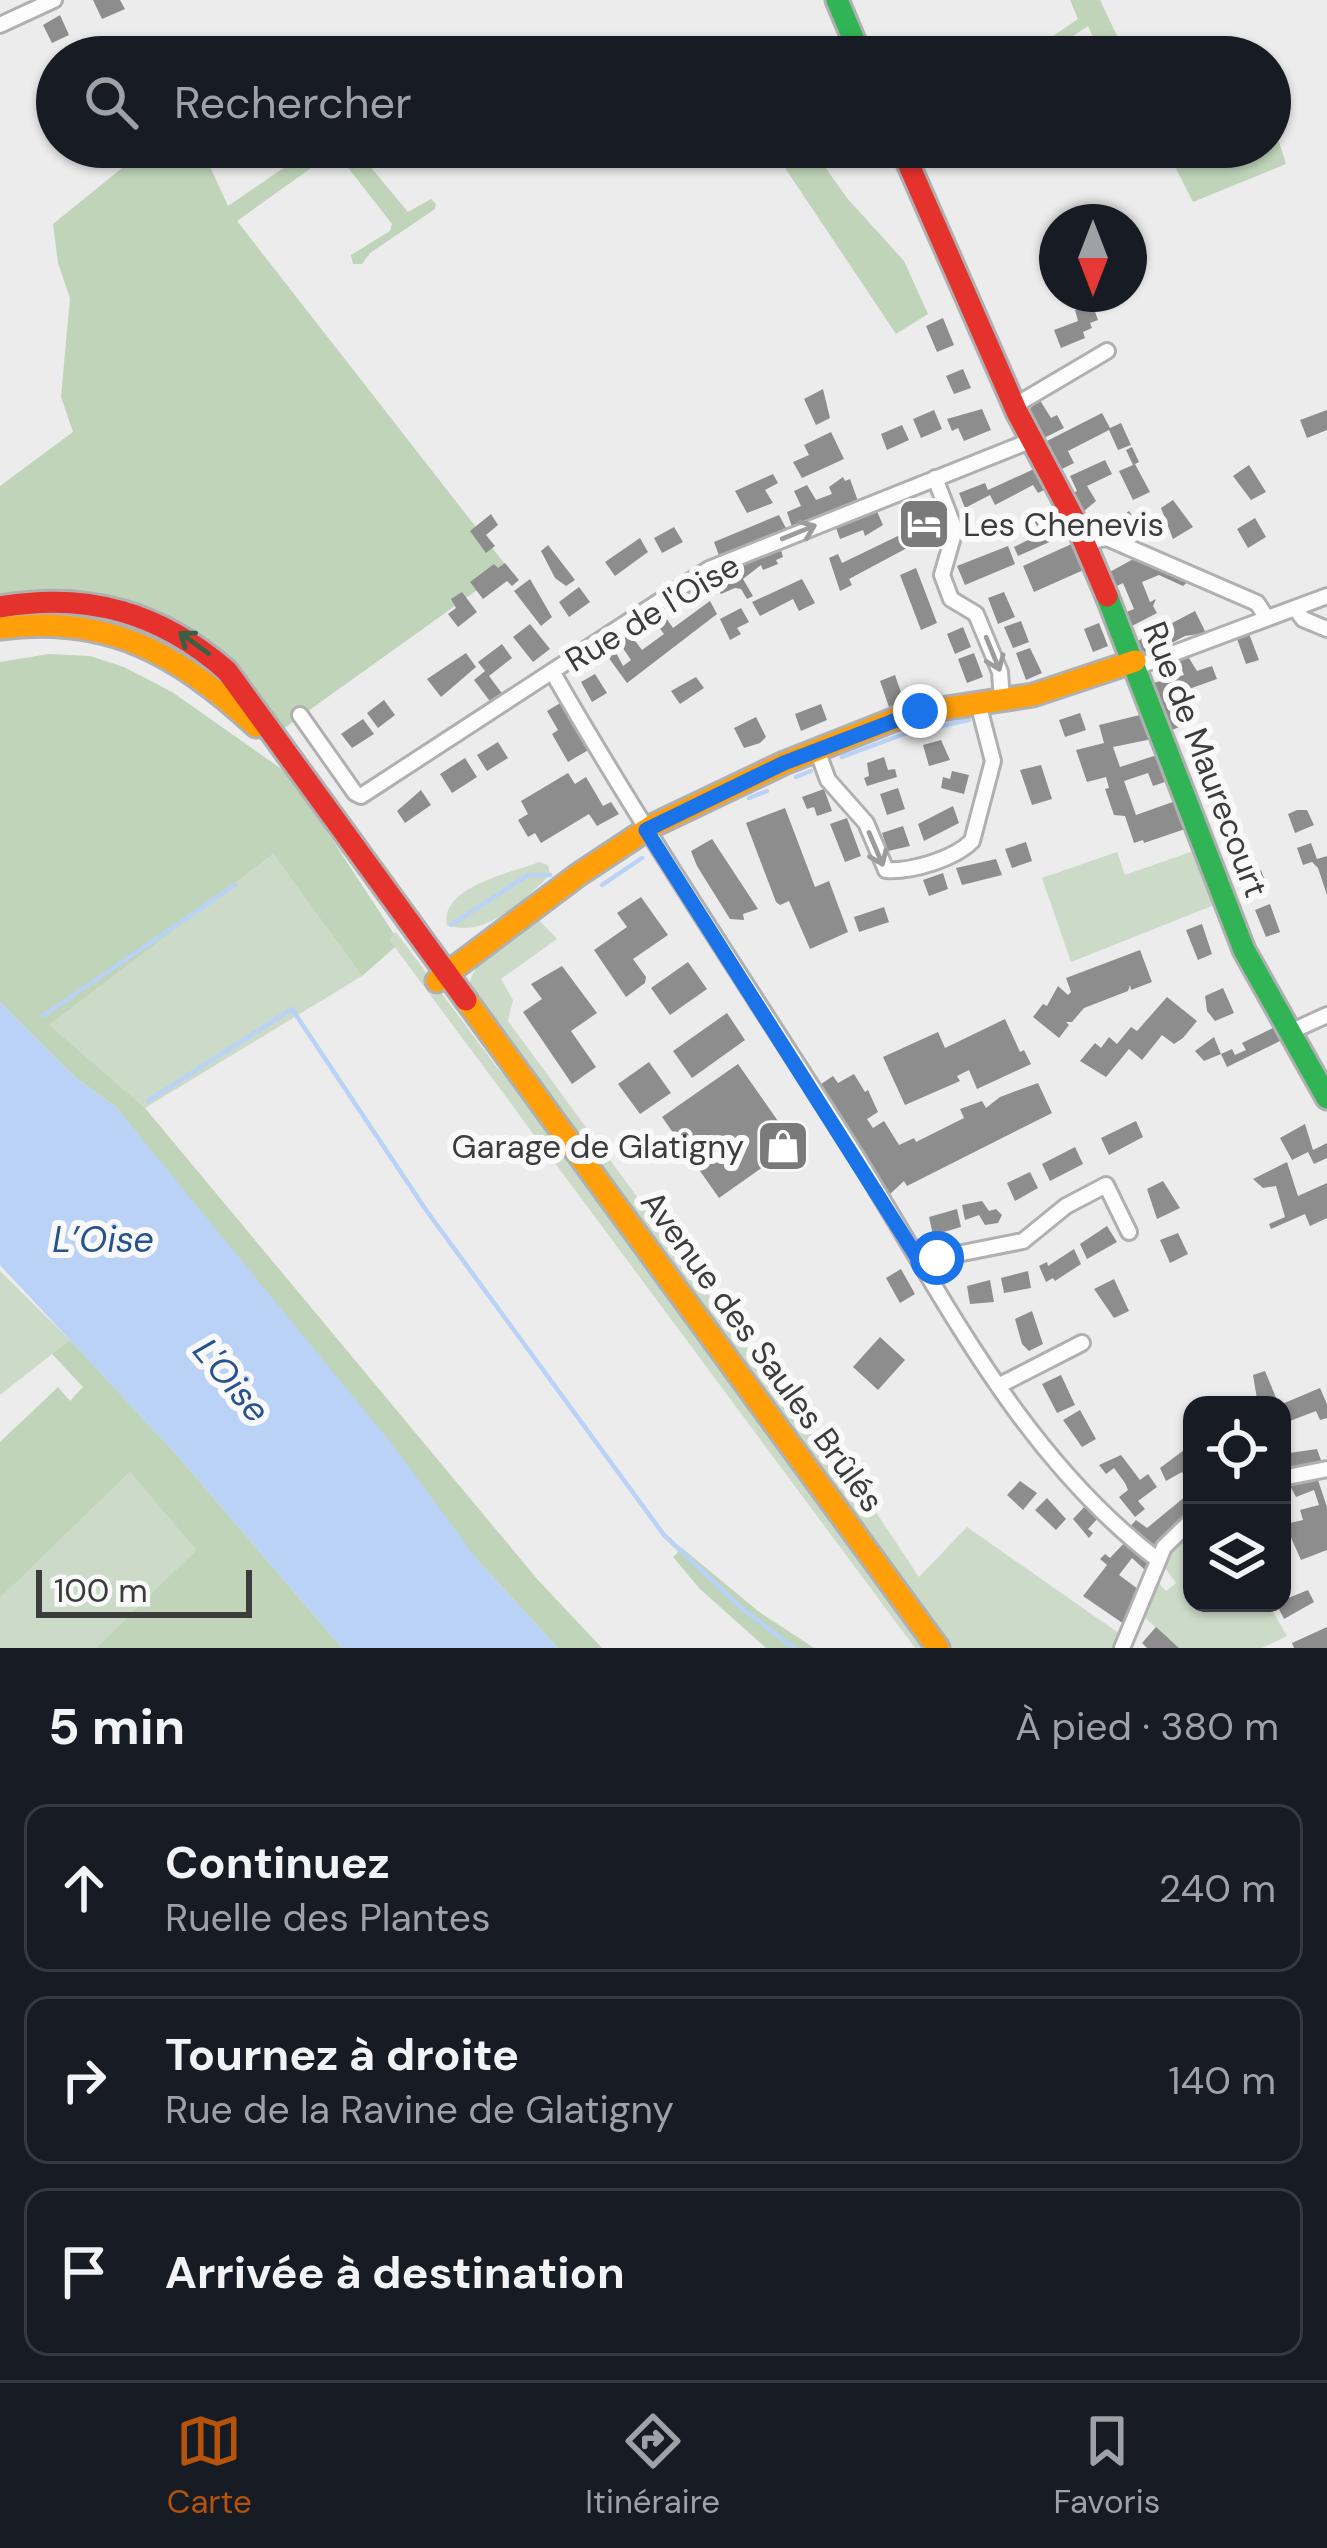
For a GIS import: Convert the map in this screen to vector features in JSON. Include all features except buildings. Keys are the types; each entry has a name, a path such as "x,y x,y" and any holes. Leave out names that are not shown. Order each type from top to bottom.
{"main road":[{"path":"837,0 852,36"},
{"name":"Rue de Maurecourt","path":"910,168 1014,406 1083,542 1136,664 1238,935 1327,1098"},
{"path":"0,607 35,600 82,601 131,611 173,628 227,670 294,765"},
{"path":"0,628 28,623 74,625 110,632 159,651 218,691 294,765"},
{"path":"443,976 646,830 817,750 908,714 1033,695 1136,664"},
{"name":"Avenue des Saules Brûlés","path":"294,765 443,976 534,1093 938,1648"}],"street":[{"path":"0,26 55,0"},
{"path":"1014,406 1107,352"},
{"name":"Rue de l'Oise","path":"300,716 361,796 710,569 1030,441"},
{"path":"934,478 955,530 942,575 951,599 976,614 1000,672 1002,700"},
{"path":"1083,542 1107,538 1257,603 1268,618"},
{"path":"1136,664 1327,596"},
{"path":"1295,608 1303,619 1327,629"},
{"path":"553,673 646,830 998,1386 1085,1496 1158,1560"},
{"path":"817,750 828,780 866,823 880,862 886,870 901,871 963,849 972,841 993,761 978,703"},
{"path":"1288,1033 1327,1016"},
{"path":"922,1265 1023,1240 1066,1206 1106,1185 1130,1232"},
{"path":"998,1386 1082,1343"},
{"path":"1291,1476 1327,1469"},
{"path":"1123,1648 1158,1560 1183,1528"}],"green space":[{"path":"1070,0 1100,0 1117,36 1093,36 1088,26 1073,36 1053,36 1078,19"},
{"path":"122,168 211,168 228,206 283,168 311,168 237,221 508,568 283,729 253,691 168,616 0,600 0,486 73,432 61,397 70,298 58,263 53,224"},
{"path":"348,168 371,168 408,212 431,199 436,204 362,264 353,264 351,255 390,231 392,224"},
{"path":"785,168 826,168 904,261 928,314 896,334"},
{"path":"1176,168 1276,168 1193,202"},
{"path":"49,654 90,656 124,667 172,692 290,775 394,934 389,939 395,947 362,976 273,854 49,1025 145,1108 538,1580 602,1648 558,1648 480,1563 116,1107 76,1078 0,1002 0,662"},
{"path":"1199,849 1217,904 1071,962 1042,878 1117,852 1125,875"},
{"path":"273,854 362,976 145,1108 48,1025"},
{"path":"539,862 548,865 550,875 503,915 475,927 447,925 448,912 465,891"},
{"path":"538,919 557,939 501,979 513,1000 508,1021 828,1457 836,1452 919,1577 967,1527 1120,1634 1114,1648 948,1648 469,987 477,967 495,946"},
{"path":"396,932 499,1070 518,1088 928,1648 915,1648 388,938"},
{"path":"0,1271 70,1340 0,1395"},
{"path":"70,1340 177,1455 342,1648 96,1648 196,1550 130,1472 0,1598 0,1442 58,1387 70,1401 83,1387 52,1354"},
{"path":"130,1472 196,1550 96,1648 0,1648 0,1598"},
{"path":"1182,1535 1183,1612 1273,1612 1287,1636 1262,1648 1179,1648 1143,1616 1157,1581 1166,1591 1176,1583 1163,1565"},
{"path":"682,1548 758,1611 814,1648 766,1648 700,1589 673,1557"}],"water":[{"name":"L’Oise","path":"0,1002 76,1078 116,1107 392,1444 480,1563 558,1648 342,1648 177,1455 0,1265"}],"waterway":[{"path":"842,757 904,734 969,720"},
{"path":"796,777 811,771"},
{"path":"749,798 767,791"},
{"path":"602,885 642,858"},
{"path":"451,925 528,875 550,875"},
{"path":"43,1016 235,885"},
{"path":"148,1101 292,1009 426,1210 664,1535 744,1610 794,1648"}],"traffic: fast":[{"path":"837,0 852,36"},
{"path":"1107,596 1244,950 1327,1098"}],"traffic: slow":[{"path":"0,628 75,627 140,645 199,678 256,726"},
{"path":"437,981 652,826 784,763 908,714 1033,695 1135,661"},
{"path":"466,1000 938,1648"}],"traffic: jam":[{"path":"910,168 1017,412 1076,523 1107,596"},
{"path":"0,607 63,602 121,611 176,634 227,671 466,1000"}],"place":[{"name":"Les Chenevis","path":"924,524"},
{"name":"Garage de Glatigny","path":"783,1146"}],"route":[{"path":"920,711 784,763 646,830 922,1265 937,1258"}],"water label":[{"name":"L'Oise","path":"232,1380"}]}
